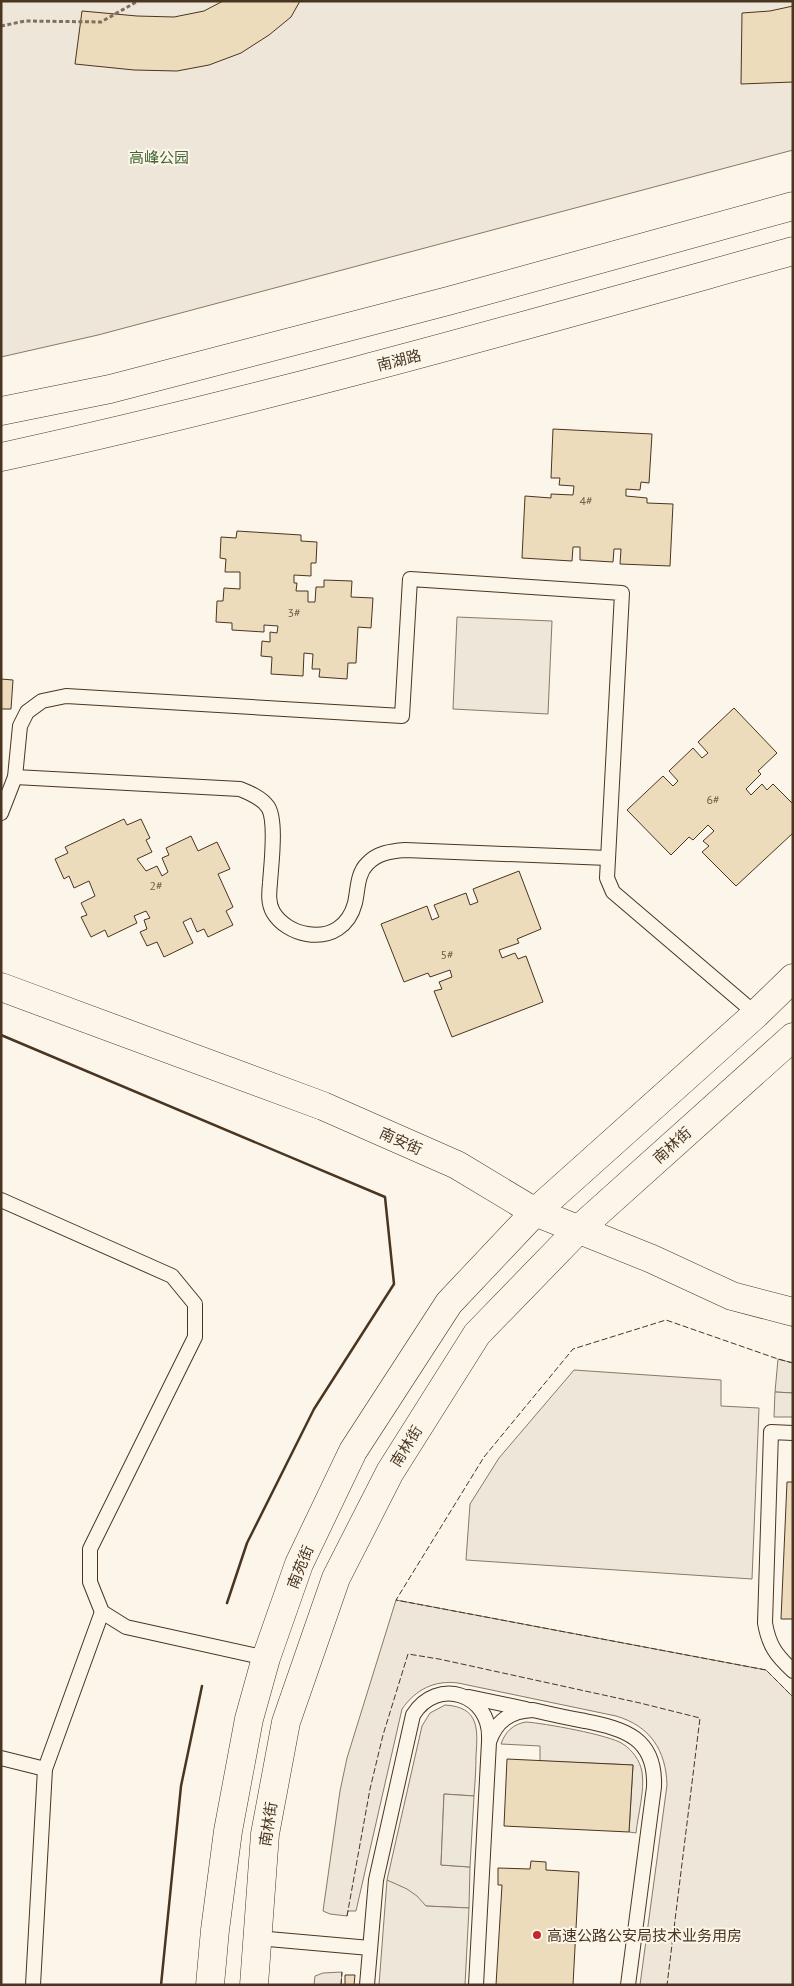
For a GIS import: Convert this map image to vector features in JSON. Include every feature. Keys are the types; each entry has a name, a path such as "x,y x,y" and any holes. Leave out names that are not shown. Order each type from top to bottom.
{"main road":[{"path":"1,411 110,389 438,303 793,206"},
{"name":"南湖路","path":"1,457 115,432 414,356 793,251"},
{"path":"535,1212 756,1014 793,978"},
{"name":"南安街","path":"1,988 324,1106 457,1165 535,1212 652,1259 732,1296 793,1312"},
{"name":"南林街","path":"254,1985 265,1834 286,1722 336,1578 390,1472 477,1334 578,1230 793,1037"},
{"name":"南苑街","path":"210,1985 228,1831 249,1719 266,1658 299,1564 353,1451 449,1303 535,1212"}],"lane":[{"path":"1,812 15,777 20,726 28,712 42,701 66,696 402,716 410,579 622,593 607,878 612,892 756,1014"},
{"path":"15,777 240,789 256,796 269,808 273,828 269,898 273,912 284,925 296,932 309,935 325,935 339,929 349,919 355,904 358,880 366,865 377,855 405,850 608,858"},
{"path":"1,1200 172,1276 195,1304 195,1337 90,1549 90,1582 102,1612 126,1627 266,1658"},
{"path":"793,1433 771,1432 765,1623 768,1638 774,1650 793,1671"},
{"path":"32,1985 45,1769 102,1612"},
{"path":"368,1985 376,1880 411,1722 417,1708 429,1699 443,1694 458,1695 533,1710 622,1730 642,1745 651,1761 654,1787 628,1985"},
{"path":"458,1695 472,1701 484,1714 489,1728 476,1985"},
{"path":"489,1742 494,1729 502,1719 519,1711 533,1710"},
{"path":"1,1758 45,1769"},
{"path":"257,1938 370,1948"}],"path":[{"path":"1,26 25,21 101,22 138,1"}],"green space":[{"name":"高峰公园","path":"1,1 793,1 793,150 98,335 1,357"},
{"path":"457,617 552,621 548,714 453,709"},
{"path":"778,1359 793,1363 793,1393 775,1392"},
{"path":"574,1370 721,1380 721,1406 759,1408 752,1579 466,1560 470,1504 499,1458"},
{"path":"396,1600 766,1670 793,1697 793,1985 640,1985 667,1785 663,1761 654,1741 638,1726 616,1716 458,1683 442,1683 427,1687 413,1696 402,1709 356,1911 348,1911 347,1916 330,1914 323,1911 340,1791 347,1758"},
{"path":"445,1705 464,1710 470,1715 474,1721 477,1736 474,1796 444,1794 441,1865 470,1867 469,1908 426,1906 387,1880 422,1726 430,1713"},
{"path":"526,1722 591,1733 616,1741 629,1749 639,1763 643,1779 636,1833 629,1832 633,1765 540,1761 540,1746 501,1744 510,1729"},
{"path":"342,1972 341,1985 314,1985 315,1976 323,1973"}],"shaded area":[{"path":"775,1392 793,1393 793,1417 774,1417"},
{"path":"444,1794 474,1796 470,1867 441,1865"},
{"path":"387,1880 407,1889 426,1906 469,1908 465,1985 379,1985"}],"building":[{"path":"223,1 300,1 291,17 269,35 241,53 209,65 177,71 134,70 75,64 82,11 174,17 204,11"},
{"path":"793,6 793,82 741,84 742,13 770,11"},
{"path":"553,429 652,434 649,483 641,482 640,490 626,489 626,496 647,498 647,503 673,504 670,566 620,564 621,549 614,549 613,562 580,560 580,547 573,547 572,561 522,558 525,496 551,498 551,494 573,495 574,486 559,485 560,478 551,478"},
{"path":"237,531 301,535 301,541 317,542 316,563 311,563 311,576 294,575 294,583 297,583 296,591 308,591 308,602 315,602 316,587 324,587 324,580 352,581 351,597 373,598 371,628 358,627 356,663 348,663 347,679 319,677 320,669 312,669 313,654 304,653 303,676 271,674 272,657 261,656 262,641 270,642 270,632 277,633 278,626 264,625 264,632 232,630 232,623 216,622 217,601 223,601 224,588 240,589 240,572 225,572 226,559 220,558 221,537 236,538"},
{"path":"1,679 13,680 11,709 1,709"},
{"path":"734,708 777,753 758,771 761,774 746,789 751,795 762,784 767,790 773,784 793,804 793,833 736,886 702,852 709,846 703,841 714,831 708,825 693,840 689,837 671,855 627,810 663,776 673,786 678,781 669,771 693,748 702,758 708,753 698,742"},
{"path":"124,819 127,825 141,819 150,838 146,840 152,852 137,859 146,871 157,866 162,876 168,872 162,858 169,855 166,848 191,836 198,851 217,842 230,869 218,874 233,907 226,911 233,925 208,937 204,929 197,932 191,918 183,922 193,943 164,957 157,942 147,946 140,932 147,929 144,920 150,918 146,911 134,916 137,923 108,937 105,930 91,937 81,917 87,915 81,903 95,896 89,881 74,888 69,876 64,879 55,859 68,853 65,847"},
{"path":"519,871 541,929 517,939 519,943 499,950 502,958 515,953 518,959 526,956 543,1002 452,1037 434,991 442,989 439,982 452,977 450,970 430,977 428,973 404,982 381,924 427,906 432,920 439,917 434,905 466,893 470,905 478,902 473,889"},
{"path":"787,1482 793,1482 793,1619 781,1619"},
{"path":"507,1759 633,1765 629,1832 504,1826"},
{"name":"高速公路公安局技术业务用房","path":"531,1861 546,1862 546,1870 579,1872 573,1985 496,1985 502,1885 498,1885 498,1868 530,1869"},
{"path":"345,1975 355,1975 354,1985 345,1985"}],"fence":[{"path":"793,1363 666,1320 573,1349 484,1457 396,1600 766,1670 793,1697"},
{"path":"347,1916 370,1789 383,1735 408,1654 439,1659 700,1718 667,1985"},
{"path":"341,1985 342,1972"}],"wall":[{"path":"1,1035 385,1197 394,1284 314,1409 247,1543 227,1603"},
{"path":"161,1985 181,1786 202,1686"}],"place":[{"name":"高速公路公安局技术业务用房","path":"537,1935"}]}
